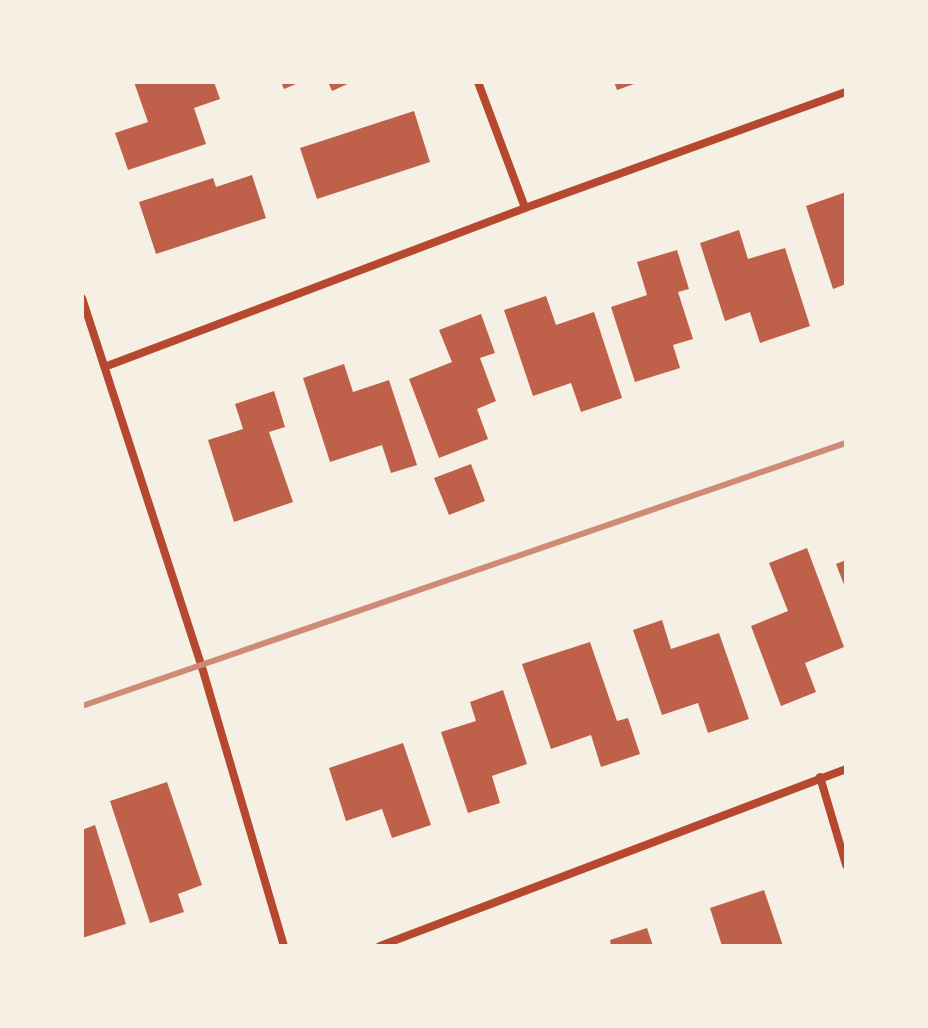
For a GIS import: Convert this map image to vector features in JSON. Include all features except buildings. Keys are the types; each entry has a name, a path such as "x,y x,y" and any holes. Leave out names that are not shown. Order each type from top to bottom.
{"street":[{"path":"478,82 525,208"},
{"path":"107,366 525,208 846,92"},
{"path":"82,298 107,366 201,664 284,946"},
{"path":"380,946 846,769"},
{"path":"820,777 846,865"}],"railway":[{"path":"82,706 846,443"}]}
